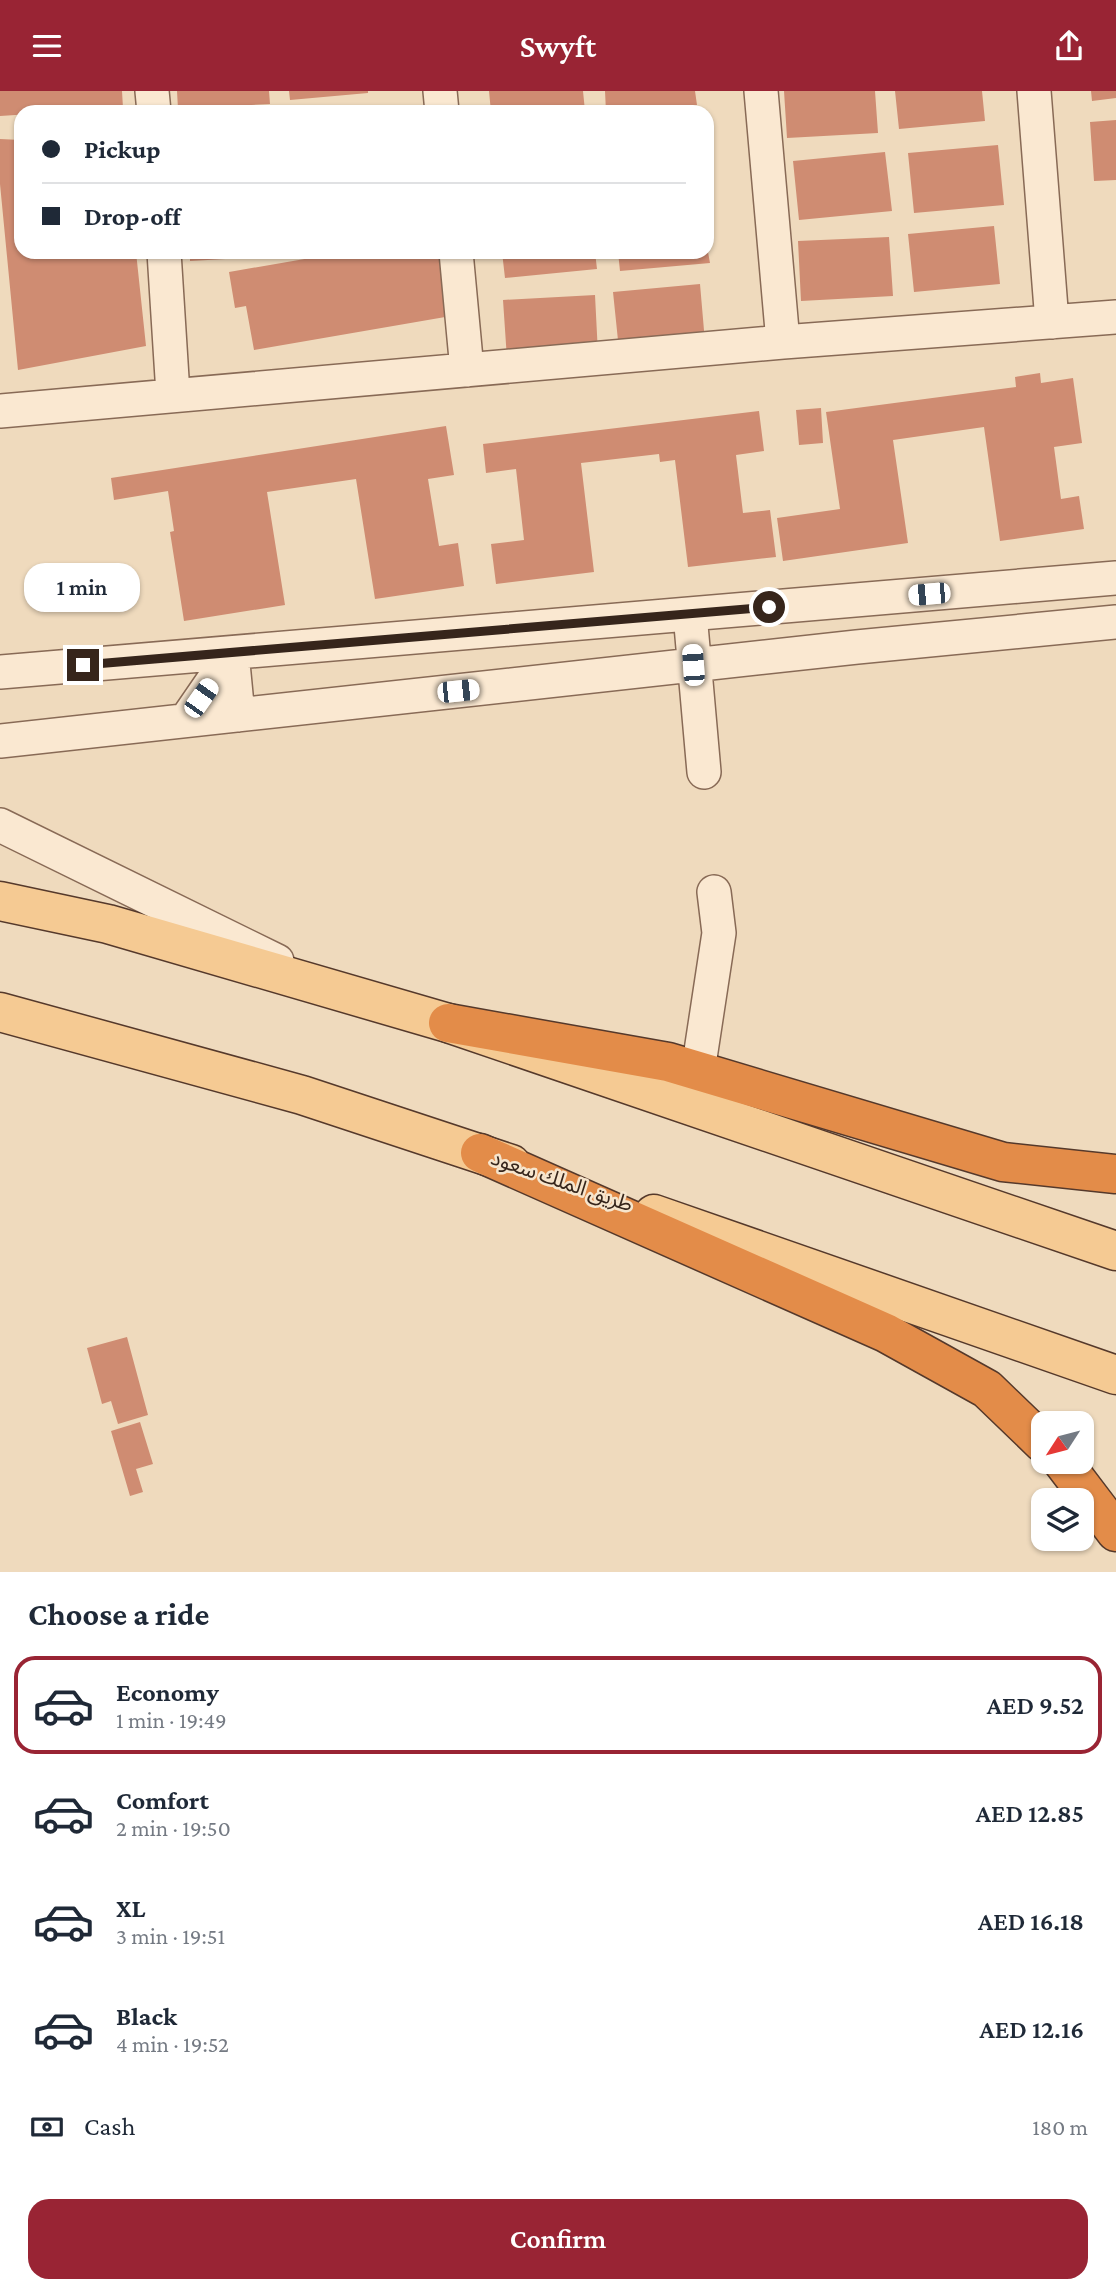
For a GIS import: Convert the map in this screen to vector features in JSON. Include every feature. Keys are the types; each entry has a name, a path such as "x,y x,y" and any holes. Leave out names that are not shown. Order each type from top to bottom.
{"highway":[{"path":"448,1023 668,1062 1003,1162 1116,1174"},
{"path":"480,1153 886,1333 987,1389 1031,1431"},
{"path":"1072,1474 1116,1532"}],"main road":[{"path":"0,901 108,923 448,1023 1116,1251"},
{"name":"طريق الملك سعود","path":"0,1012 302,1094 480,1153 1116,1375"}],"street":[{"path":"761,91 783,342"},
{"path":"1034,91 1052,322"},
{"path":"164,259 173,394"},
{"path":"457,259 467,370"},
{"path":"0,411 783,342 1116,317"},
{"path":"0,672 1116,578"},
{"path":"690,614 705,772"},
{"path":"0,741 1116,622"},
{"path":"186,720 232,653 239,715"},
{"path":"0,825 339,991"},
{"path":"698,1071 719,933 714,892"}],"building":[{"path":"0,91 122,91 123,105 14,105 14,115 0,116"},
{"path":"177,91 269,91 270,104 178,105"},
{"path":"289,91 368,91 368,93 290,100"},
{"path":"489,91 583,91 584,105 490,105"},
{"path":"605,91 695,91 697,105 606,105"},
{"path":"784,91 875,91 878,133 787,138"},
{"path":"895,91 982,91 985,121 899,129"},
{"path":"1091,91 1116,91 1116,98 1092,101"},
{"path":"1116,120 1116,180 1094,181 1090,122"},
{"path":"0,139 14,140 14,259 137,259 146,346 18,370 0,184"},
{"path":"998,145 1004,205 914,213 908,153"},
{"path":"885,152 892,211 799,220 793,161"},
{"path":"994,226 1000,284 914,292 908,234"},
{"path":"889,237 893,296 801,301 798,241"},
{"path":"190,259 226,259 190,261"},
{"path":"304,259 441,259 451,316 254,350 246,306 235,308 229,272"},
{"path":"503,259 596,259 597,269 505,278"},
{"path":"619,259 709,259 710,263 620,271"},
{"path":"700,284 705,342 619,350 613,292"},
{"path":"595,295 598,354 507,359 503,300"},
{"path":"1040,373 1041,383 1073,378 1082,443 1054,447 1061,499 1079,496 1084,529 1000,541 984,427 893,440 908,543 783,561 777,518 840,509 826,412 1016,387 1015,377"},
{"path":"821,408 823,443 799,445 796,410"},
{"path":"759,411 764,451 736,455 743,513 770,510 776,557 688,567 675,460 660,462 659,454 581,463 594,572 496,584 491,544 524,540 516,469 486,473 483,444"},
{"path":"446,426 454,475 428,479 439,546 458,543 464,586 375,599 356,479 267,492 285,605 184,621 170,532 174,531 168,491 114,500 111,478"},
{"path":"127,1337 148,1415 118,1424 111,1401 102,1404 87,1348"},
{"path":"140,1422 153,1464 136,1469 143,1492 130,1496 111,1431"}],"route":[{"path":"83,665 769,607"}]}
